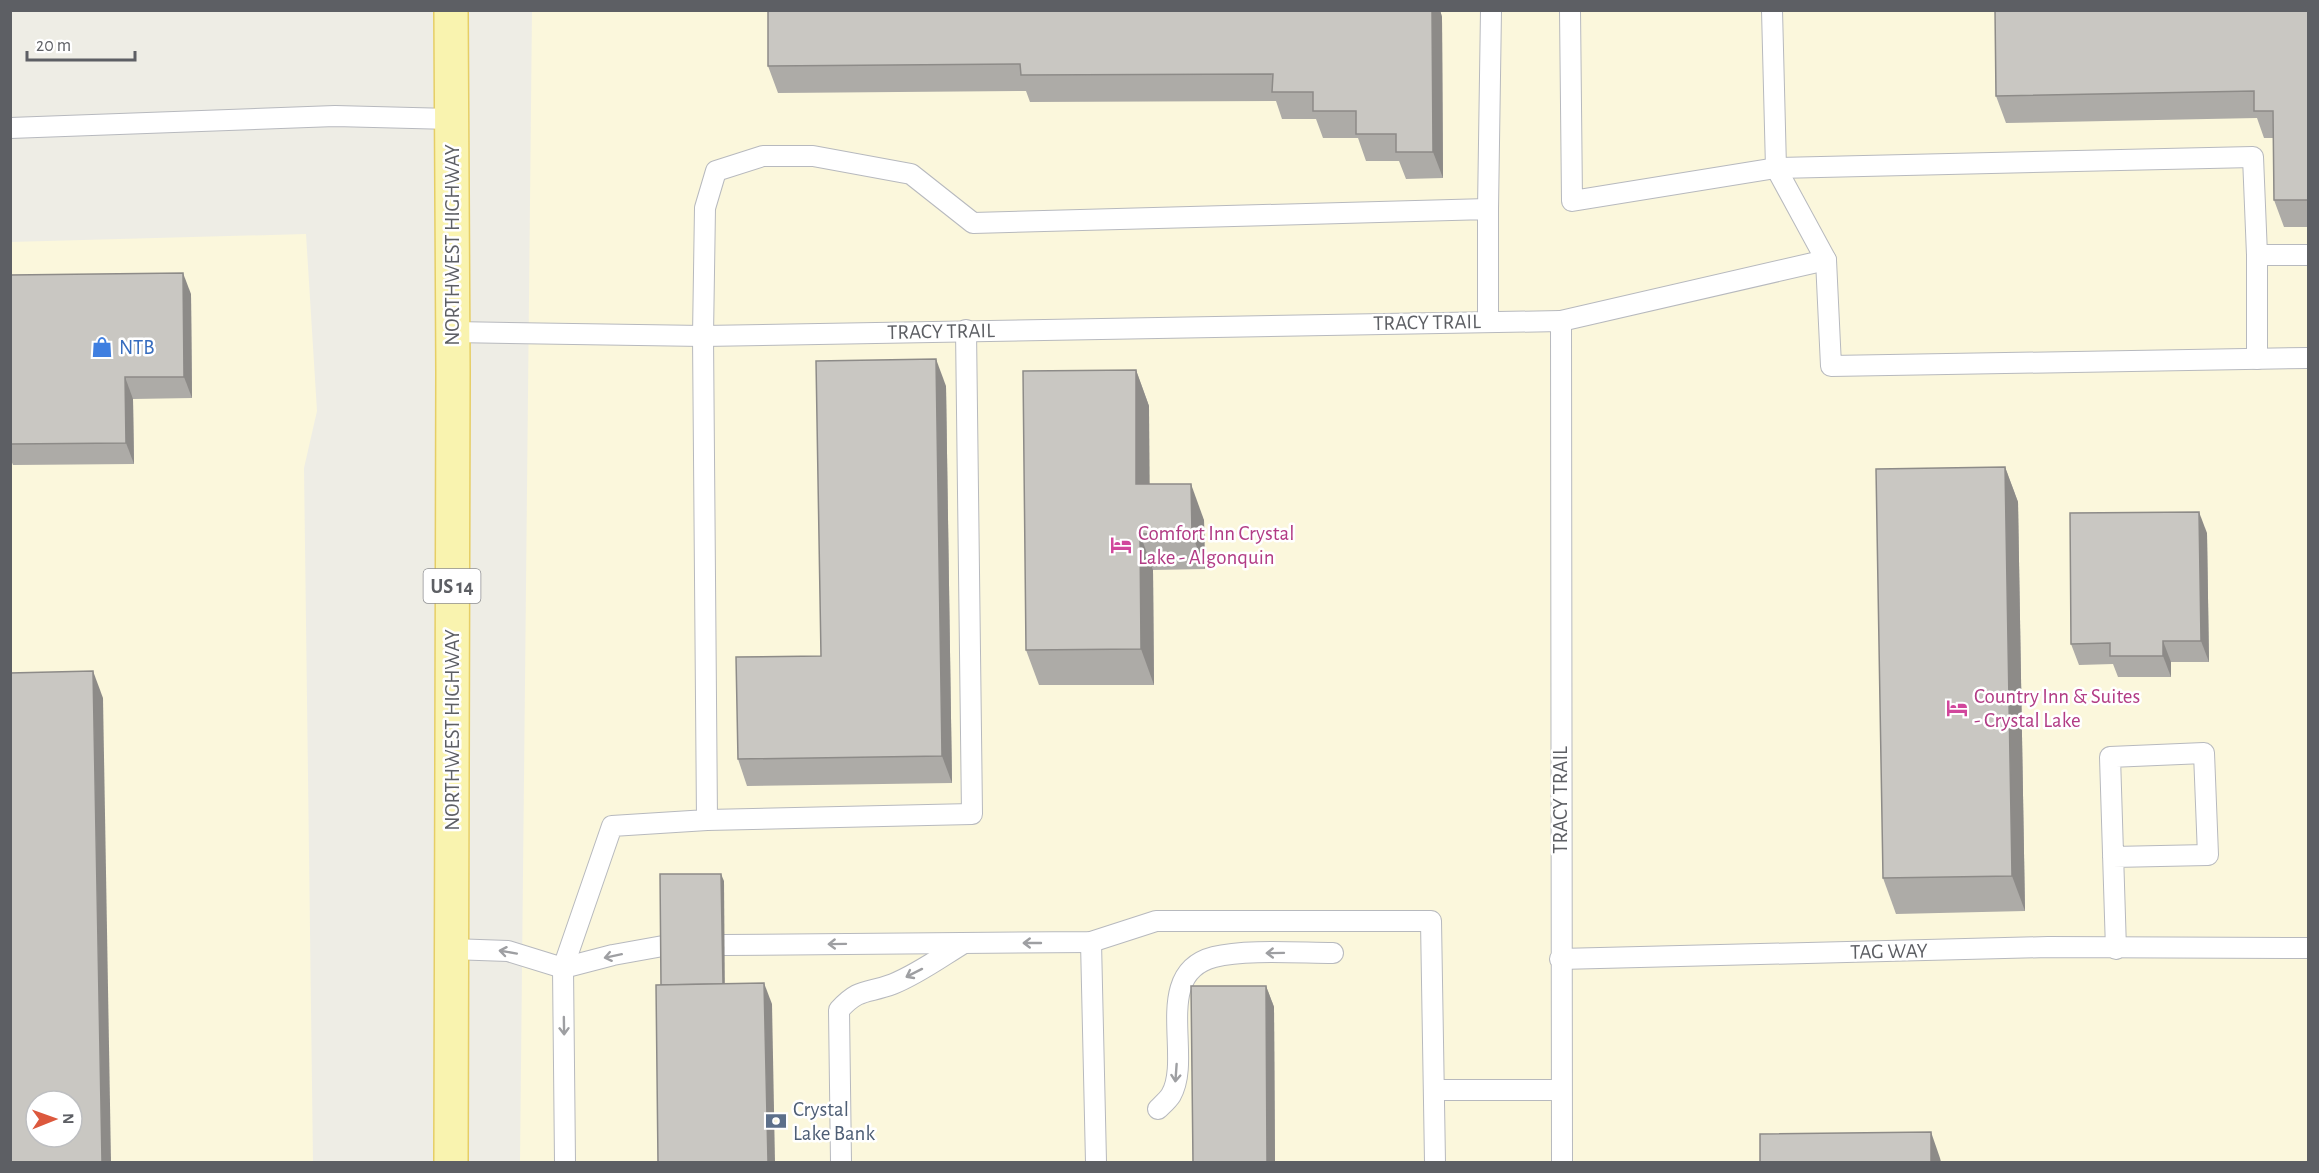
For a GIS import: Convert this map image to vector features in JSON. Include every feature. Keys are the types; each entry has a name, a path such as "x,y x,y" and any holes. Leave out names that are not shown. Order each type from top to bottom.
{"main road":[{"name":"NORTHWEST HIGHWAY","path":"451,10 453,332 451,1162"}],"lane":[{"path":"1488,321 1491,10"},
{"path":"1570,10 1572,201 1776,168 2253,157 2258,359"},
{"path":"1772,10 1776,168 1826,260 1831,366 2308,358"},
{"path":"10,128 335,116 451,119"},
{"path":"706,820 703,336 705,208 716,171 763,156 813,156 911,174 973,223 1488,209"},
{"path":"2257,255 2308,255"},
{"path":"1561,321 1826,260"},
{"name":"TRACY TRAIL","path":"453,332 703,336 1561,321 1562,1162"},
{"path":"565,1162 564,968 612,826 706,820 972,814 966,330"},
{"path":"2113,857 2208,855 2204,753 2110,757 2115,949"},
{"path":"724,945 1091,942 1156,921 1431,921 1435,1162"},
{"path":"1091,942 1096,1162"},
{"path":"841,1162 839,1010 851,997 893,984 964,943"},
{"path":"451,949 508,951 564,968 613,955 663,946"},
{"name":"TAG WAY","path":"1560,959 2048,947 2308,948"},
{"path":"1158,1109 1170,1096 1176,1081 1178,994 1193,966 1214,957 1245,954 1333,953"},
{"path":"1434,1089 1561,1090"}],"shaded area":[{"path":"532,11 2308,11 2308,1162 520,1162"},
{"path":"306,234 317,411 304,468 313,1162 11,1162 10,242"}],"building":[{"path":"768,10 1432,10 1433,152 1396,152 1396,134 1356,134 1356,111 1313,111 1313,92 1272,92 1273,74 1021,75 1020,64 768,66"},
{"path":"1995,10 2308,10 2308,200 2274,200 2273,111 2254,111 2254,91 1996,96"},
{"name":"NTB","path":"183,273 184,377 125,377 126,443 10,444 10,275"},
{"path":"936,359 942,756 738,759 736,657 821,656 816,361"},
{"name":"Comfort Inn Crystal Lake - Algonquin","path":"1136,370 1136,484 1191,484 1192,534 1140,534 1141,649 1026,650 1023,371"},
{"name":"Country Inn & Suites - Crystal Lake","path":"2005,467 2012,876 1883,878 1876,469"},
{"path":"2199,512 2201,641 2163,641 2163,656 2110,656 2110,643 2071,644 2070,513"},
{"path":"93,671 102,1162 10,1162 10,673"},
{"path":"660,874 721,874 723,984 661,985"},
{"path":"764,983 768,1162 658,1162 656,985"},
{"path":"1191,986 1266,986 1267,1162 1193,1162"},
{"path":"1931,1132 1931,1162 1760,1162 1760,1134"}],"place":[{"name":"NTB","path":"102,347"},
{"name":"Comfort Inn Crystal Lake - Algonquin","path":"1121,545"},
{"name":"Country Inn & Suites - Crystal Lake","path":"1957,708"},
{"name":"Crystal Lake Bank","path":"776,1121"}]}
